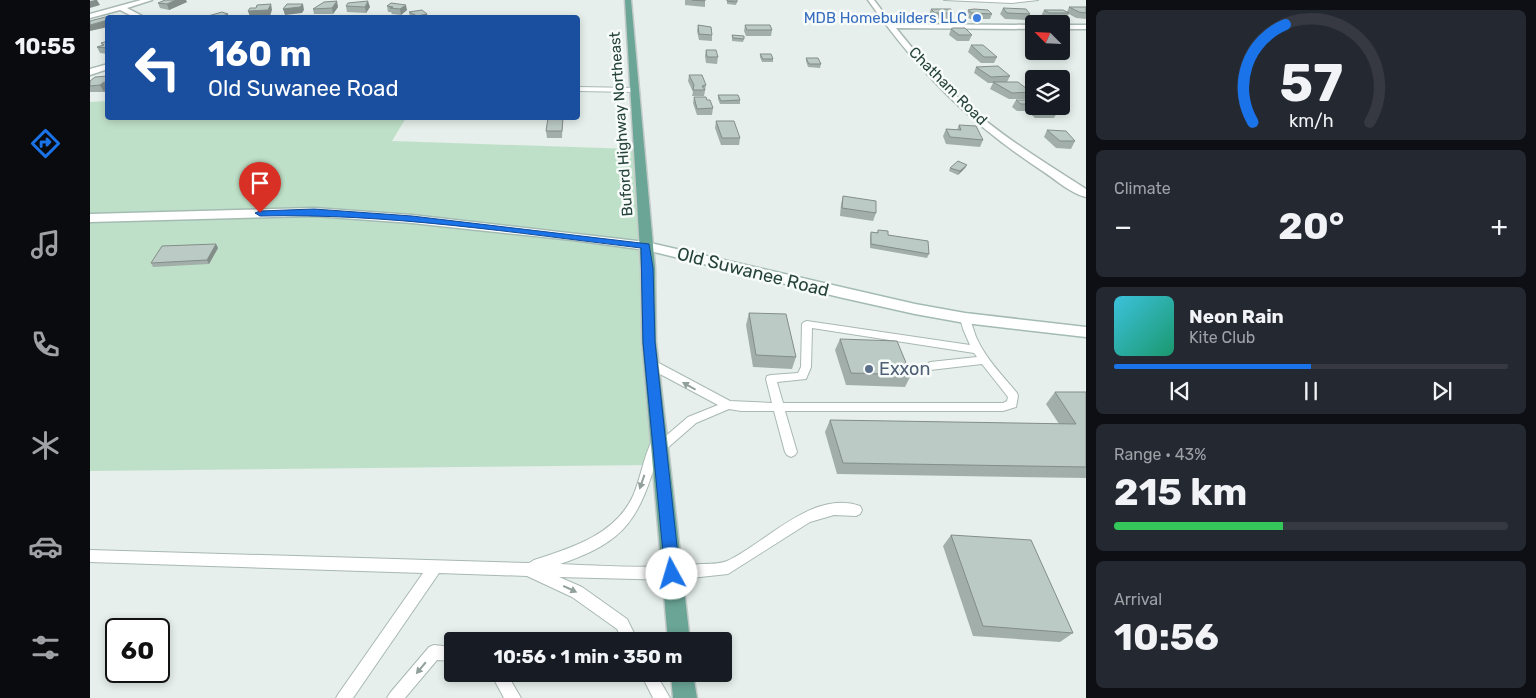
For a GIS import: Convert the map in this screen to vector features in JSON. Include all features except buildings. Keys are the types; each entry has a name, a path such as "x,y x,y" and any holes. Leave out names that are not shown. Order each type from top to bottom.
{"main road":[{"name":"Buford Highway Northeast","path":"628,0 646,246 651,364 678,632"},
{"path":"683,682 685,698"}],"street":[{"path":"90,16 148,0"},
{"name":"Chatham Road","path":"871,0 890,26 971,115 1037,163 1086,194"},
{"path":"121,8 136,15"},
{"path":"890,26 1025,27"},
{"path":"1070,27 1086,27"},
{"path":"90,72 105,67"},
{"path":"90,72 105,72"},
{"name":"Old Suwanee Road","path":"90,218 314,212 412,219 646,246 839,293 965,318 1086,332"}],"lane":[{"path":"946,0 1036,0"},
{"path":"580,89 634,90"},
{"path":"526,569 574,553 612,533 634,505 659,442 692,420 728,405 778,407 1003,407 1012,404 1013,396 984,360 967,334 965,318"},
{"path":"791,452 771,379 802,376 806,367 807,324 978,350"},
{"path":"930,366 984,360"},
{"path":"651,364 728,405"},
{"path":"90,556 672,574 728,568 806,516 834,508 856,510"},
{"path":"344,698 436,566"},
{"path":"526,569 577,592 622,624 626,632"},
{"path":"395,698 434,652 444,653"},
{"path":"503,682 512,698"},
{"path":"653,682 662,698"}],"green space":[{"path":"105,101 105,120 405,120 392,141 633,149 652,465 90,471 90,102"}],"place":[{"name":"MDB Homebuilders LLC","path":"977,18"},
{"name":"Exxon","path":"869,369"}],"route":[{"path":"260,213 314,212 412,219 646,246 649,342 672,574"}]}
